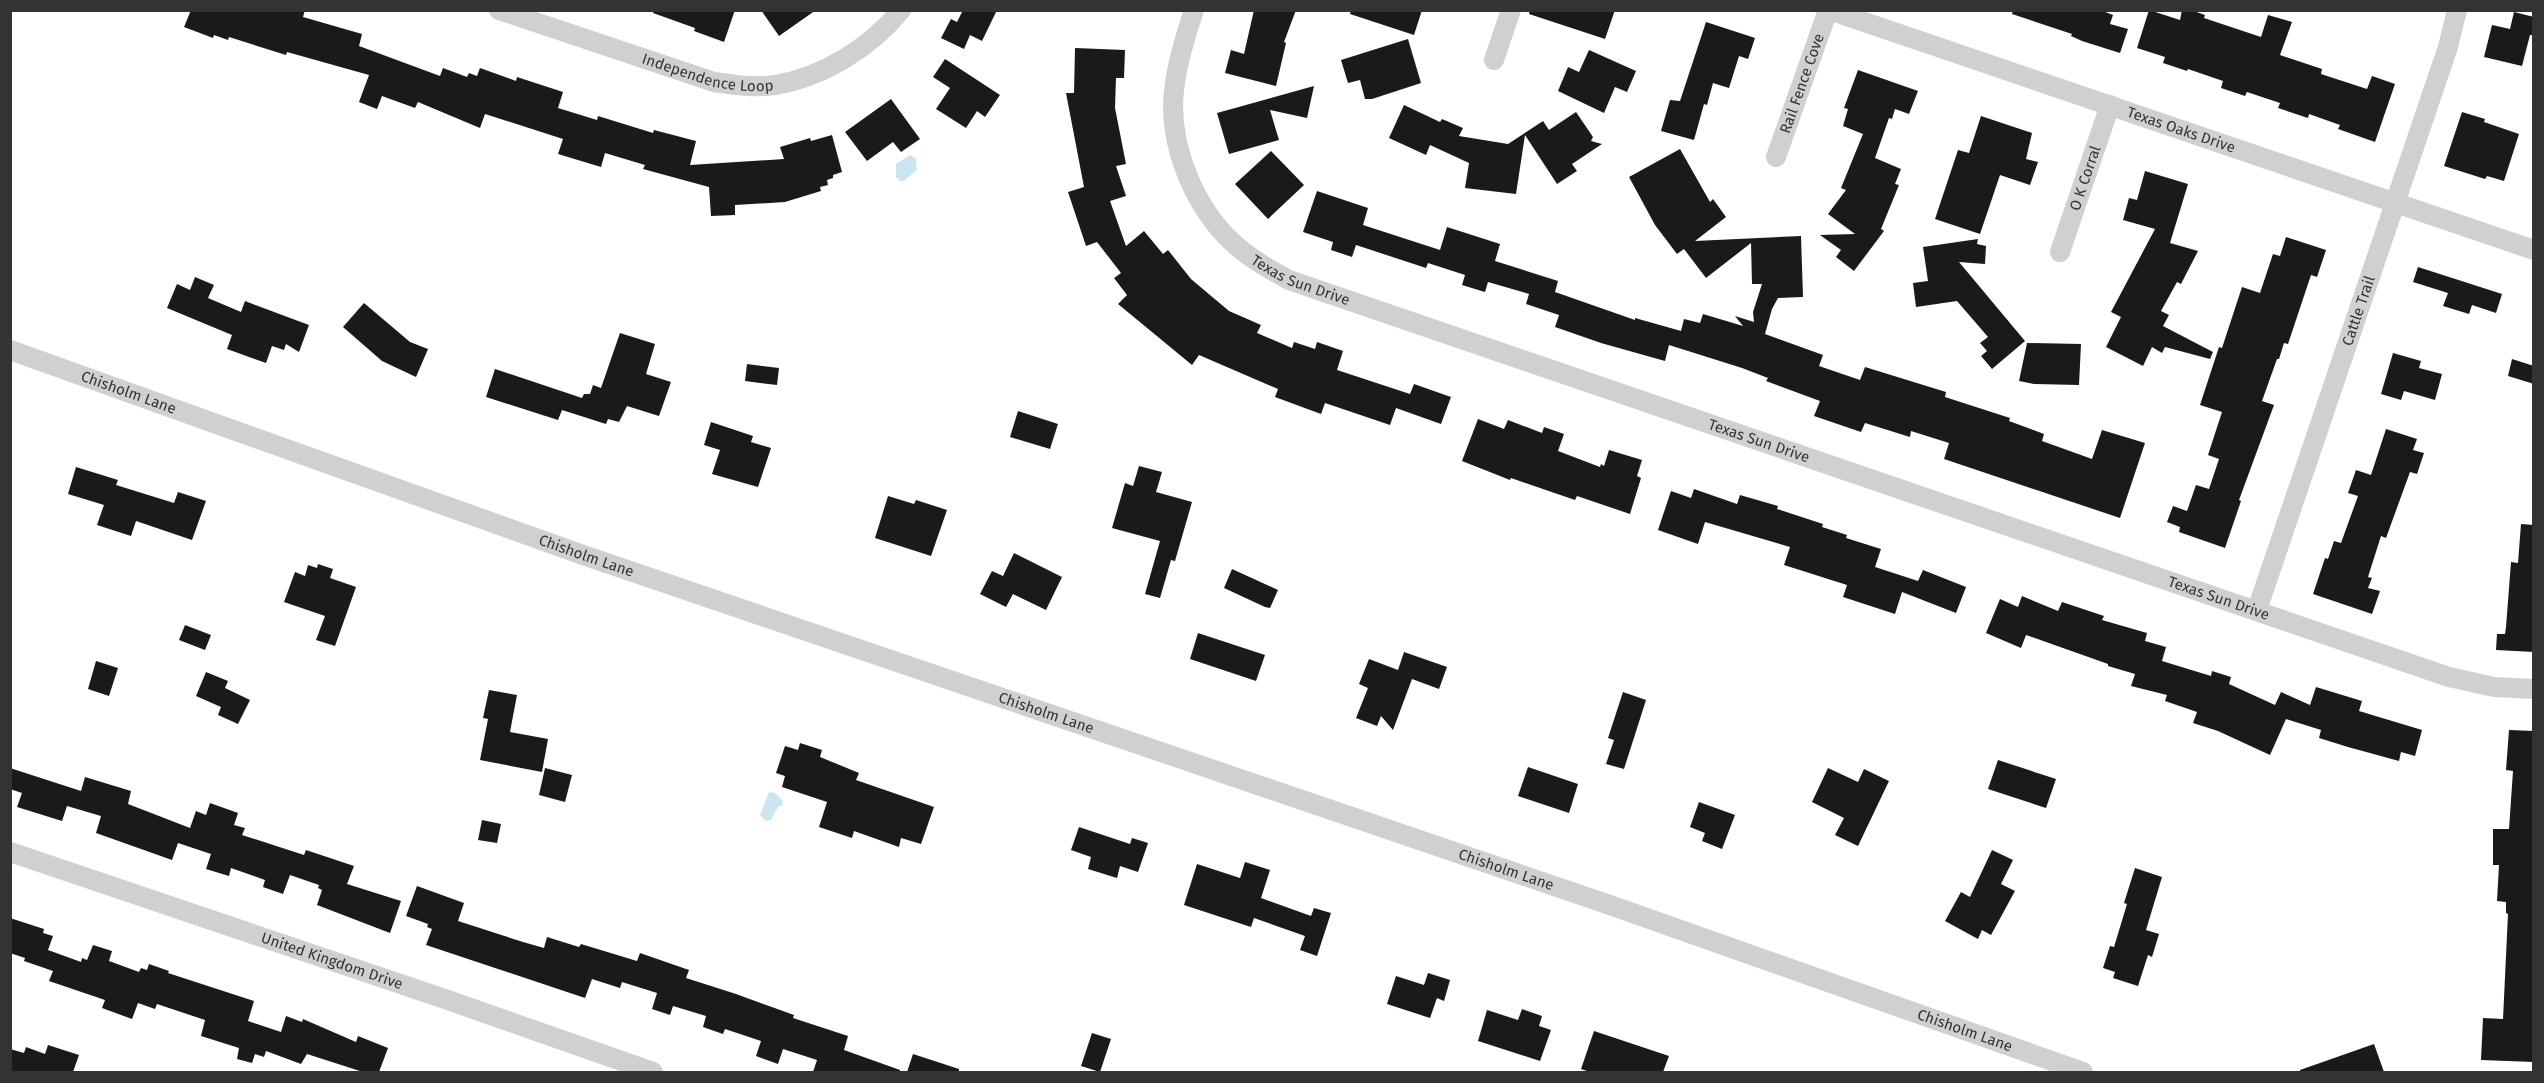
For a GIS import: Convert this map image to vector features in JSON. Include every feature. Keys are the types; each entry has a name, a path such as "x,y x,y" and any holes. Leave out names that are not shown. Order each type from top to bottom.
{"street":[{"name":"Independence Loop","path":"499,10 714,82 748,86 774,85 800,78 848,57 876,38 901,10"},
{"name":"Texas Sun Drive","path":"1194,10 1180,52 1173,105 1179,146 1189,180 1210,214 1231,241 1260,264 1290,280 2449,676 2494,687 2534,689"},
{"path":"1494,60 1511,10"},
{"name":"Texas Oaks Drive","path":"1829,10 2534,250"},
{"name":"Rail Fence Cove","path":"1776,157 1829,10"},
{"name":"Cattle Trail","path":"2257,610 2448,47 2457,10"},
{"name":"O K Corral","path":"2060,252 2110,105"},
{"name":"Chisholm Lane","path":"10,350 583,555 1607,904 2083,1072"},
{"name":"United Kingdom Drive","path":"10,852 653,1072"}],"water":[{"path":"910,155 916,158 917,170 904,181 900,181 896,177 896,164"},
{"path":"769,792 775,793 783,801 783,805 778,807 771,820 766,821 760,815"}],"building":[{"path":"191,10 305,10 303,17 362,34 359,46 440,76 443,68 467,77 469,73 477,76 480,68 516,81 517,77 563,92 558,108 597,120 598,116 653,133 654,130 696,141 690,165 784,159 780,147 810,138 811,141 832,135 842,172 827,180 828,185 820,187 821,191 785,202 735,205 735,215 711,216 709,187 643,169 645,165 605,153 601,167 558,154 563,139 485,114 480,128 418,102 415,108 382,96 377,109 359,102 369,75 287,52 286,55 229,37 228,40 214,35 213,38 184,27"},
{"path":"654,10 735,10 724,42 694,31 695,28 653,13"},
{"path":"761,10 816,10 779,36"},
{"path":"963,10 997,10 982,41 970,35 964,49 941,38 951,19 957,22"},
{"path":"1254,10 1296,10 1284,42 1286,43 1276,86 1225,73 1231,50 1244,54"},
{"path":"1351,10 1422,10 1414,35 1350,14"},
{"path":"1530,10 1615,10 1605,39 1529,14"},
{"path":"2013,10 2100,10 2113,15 2110,24 2128,29 2120,53 2012,14"},
{"path":"2149,10 2180,20 2182,10 2191,10 2205,15 2204,18 2261,37 2268,15 2292,22 2280,55 2322,69 2321,74 2367,89 2372,76 2395,84 2375,142 2338,129 2340,125 2309,114 2308,118 2278,108 2280,103 2247,92 2245,96 2221,88 2223,81 2163,63 2165,57 2137,48"},
{"path":"2514,12 2534,17 2534,35 2530,35 2522,66 2484,57 2492,25 2510,29"},
{"path":"1706,22 1755,38 1748,59 1739,56 1729,88 1713,83 1707,105 1704,104 1694,140 1661,131 1670,100 1680,101"},
{"path":"1408,39 1421,83 1372,99 1365,99 1360,80 1348,83 1341,60"},
{"path":"1075,48 1125,50 1124,78 1116,78 1115,108 1126,164 1116,166 1126,196 1110,201 1126,246 1144,231 1163,254 1168,250 1191,279 1229,311 1261,325 1257,333 1292,348 1294,342 1315,349 1317,342 1343,351 1337,370 1410,394 1414,384 1451,397 1441,424 1396,408 1390,425 1325,403 1321,414 1275,397 1278,389 1199,355 1192,365 1118,304 1127,295 1114,278 1121,273 1097,242 1086,246 1068,192 1084,187 1066,93 1074,93"},
{"path":"1589,50 1636,71 1627,92 1615,87 1604,113 1558,91 1568,67 1579,72"},
{"path":"945,59 1000,95 985,117 977,111 966,128 936,109 950,88 933,77"},
{"path":"1858,70 1918,91 1909,114 1895,109 1892,119 1889,118 1875,158 1901,169 1895,184 1899,185 1881,229 1884,231 1854,271 1836,257 1841,250 1820,235 1855,234 1828,214 1846,190 1841,188 1863,134 1843,126 1848,109 1844,108"},
{"path":"1314,86 1307,118 1270,110 1279,140 1229,154 1217,113"},
{"path":"891,99 920,139 901,152 893,142 867,161 845,132"},
{"path":"1404,105 1440,122 1442,119 1463,128 1459,136 1508,144 1543,121 1549,130 1576,112 1593,137 1591,141 1602,144 1572,164 1577,171 1557,184 1525,135 1516,194 1465,188 1469,163 1430,145 1426,155 1389,138"},
{"path":"2462,112 2519,134 2504,181 2487,176 2485,179 2444,166"},
{"path":"1981,116 2032,133 2026,159 2038,162 2030,185 2000,175 1980,234 1935,219 1958,150 1969,153"},
{"path":"1680,149 1710,202 1713,199 1726,217 1695,241 1801,236 1803,297 1778,298 1772,309 1765,334 1823,355 1819,366 1860,380 1865,367 1946,392 1945,397 2010,418 2009,421 2044,434 2042,441 2092,459 2102,430 2145,443 2120,518 1944,459 1949,443 1911,431 1910,437 1865,423 1861,432 1814,416 1820,401 1766,381 1768,378 1742,368 1669,345 1665,361 1601,343 1555,327 1559,315 1526,304 1529,294 1488,282 1485,292 1462,285 1465,275 1428,263 1426,268 1356,245 1352,257 1331,250 1333,242 1303,232 1317,191 1368,208 1363,225 1440,250 1447,227 1500,244 1495,261 1558,281 1555,292 1635,320 1635,318 1681,331 1684,319 1700,323 1703,314 1743,326 1735,316 1754,322 1753,312 1762,284 1752,284 1751,243 1706,278 1684,249 1677,254 1655,225 1629,177"},
{"path":"1271,151 1304,185 1268,219 1235,184"},
{"path":"2145,171 2188,184 2170,243 2198,251 2181,284 2177,282 2161,311 2169,315 2163,326 2213,352 2210,359 2165,347 2162,353 2152,347 2143,366 2106,347 2121,317 2111,312 2155,229 2123,220 2129,198 2137,200"},
{"path":"2286,237 2326,250 2317,277 2311,275 2288,344 2284,343 2262,401 2274,405 2239,500 2241,501 2225,548 2179,532 2180,527 2167,522 2173,506 2187,511 2196,485 2209,489 2219,459 2208,455 2222,412 2200,405 2242,287 2260,293 2273,254 2280,256"},
{"path":"1978,239 1977,244 1986,246 1985,264 1959,262 2025,341 1992,369 1981,356 1987,351 1980,343 1988,337 1957,301 1916,307 1913,283 1928,281 1923,247"},
{"path":"2418,267 2502,294 2496,313 2472,305 2469,314 2443,306 2448,293 2413,282"},
{"path":"195,277 214,285 208,298 241,312 245,301 309,325 299,352 286,344 284,350 272,346 266,363 227,349 232,335 167,308 177,284 190,290"},
{"path":"364,303 410,342 428,349 416,377 382,361 343,327"},
{"path":"620,333 655,344 646,374 671,382 659,416 627,406 619,422 608,419 606,424 562,410 558,420 486,397 495,369 582,398 584,394 590,394 593,385 601,388"},
{"path":"2027,343 2081,344 2079,385 2034,384 2019,381"},
{"path":"2393,353 2421,361 2419,368 2442,374 2435,400 2404,391 2401,400 2381,394"},
{"path":"2512,359 2534,366 2534,384 2508,376"},
{"path":"747,364 779,368 777,385 745,381"},
{"path":"1018,411 1058,424 1050,449 1010,437"},
{"path":"1478,419 1504,429 1508,420 1542,433 1544,427 1564,434 1558,451 1600,467 1601,464 1604,466 1609,450 1642,460 1637,476 1641,478 1630,514 1577,496 1575,500 1511,478 1510,480 1462,461"},
{"path":"711,422 753,436 751,442 771,448 758,487 712,474 720,450 704,445"},
{"path":"2386,429 2417,439 2413,450 2424,453 2417,474 2410,472 2386,538 2381,536 2368,577 2372,578 2368,588 2380,591 2372,614 2313,594 2325,558 2328,559 2334,541 2341,543 2358,496 2348,493 2356,470 2371,475"},
{"path":"1139,466 1162,472 1156,492 1192,502 1175,561 1171,560 1160,598 1145,594 1160,541 1112,528 1125,483 1133,486"},
{"path":"76,467 118,480 116,485 174,503 178,492 206,501 192,540 136,521 131,536 97,525 104,505 68,494"},
{"path":"1694,489 1737,504 1740,495 1778,506 1777,509 1823,524 1822,527 1847,535 1846,538 1881,549 1875,567 1918,581 1923,570 1966,587 1956,613 1902,592 1895,614 1843,597 1847,585 1784,565 1790,547 1705,522 1698,544 1658,530 1671,491 1691,498"},
{"path":"888,496 914,504 916,500 947,510 931,556 875,538"},
{"path":"2521,524 2534,525 2534,652 2496,650 2497,634 2505,634 2511,562 2518,563"},
{"path":"1014,553 1062,577 1046,610 1013,594 1006,607 980,594 992,571 1003,576"},
{"path":"318,564 333,569 330,578 356,587 335,646 316,640 325,616 284,602 295,572 305,576 308,565 317,568"},
{"path":"1232,569 1278,590 1270,608 1224,588"},
{"path":"2022,596 2058,611 2062,602 2104,616 2102,620 2147,633 2145,641 2166,647 2162,661 2211,676 2212,671 2231,677 2229,684 2275,705 2281,692 2310,705 2316,687 2362,701 2359,711 2422,730 2415,756 2401,752 2399,761 2348,747 2319,738 2321,730 2286,719 2270,755 2218,731 2193,723 2197,712 2165,701 2167,695 2131,686 2135,674 2026,635 2021,648 1986,633 2000,599 2018,607"},
{"path":"185,625 211,635 205,650 179,640"},
{"path":"1198,633 1265,655 1256,681 1190,659"},
{"path":"1404,652 1447,667 1439,689 1412,679 1393,730 1381,716 1377,726 1356,718 1368,688 1359,684 1369,659 1398,670"},
{"path":"96,661 118,668 109,696 88,689"},
{"path":"206,672 228,681 225,688 250,700 238,724 218,715 221,707 196,696"},
{"path":"489,690 517,695 510,732 548,739 542,772 480,760 488,719 483,718"},
{"path":"1623,692 1646,700 1624,769 1606,764 1614,740 1608,738"},
{"path":"2509,730 2534,731 2534,1062 2481,1060 2483,1018 2503,1019 2508,914 2506,913 2506,902 2497,901 2499,865 2493,865 2493,829 2509,829 2513,771 2506,770"},
{"path":"800,743 822,750 820,757 859,773 856,780 934,807 921,844 901,838 899,847 854,831 852,838 819,827 827,802 782,787 785,776 776,773 785,746 798,750"},
{"path":"1998,760 2056,779 2046,808 1988,789"},
{"path":"1528,767 1578,784 1569,813 1518,796"},
{"path":"10,768 81,791 85,777 131,791 128,804 190,828 196,811 206,815 210,803 238,813 234,825 245,828 242,835 304,855 306,850 354,866 347,884 401,901 390,933 317,905 322,890 318,888 319,885 290,875 283,894 263,887 265,880 231,868 229,876 206,869 211,854 178,843 172,860 96,833 101,816 67,806 62,821 17,807 22,793 10,789"},
{"path":"545,768 572,775 565,802 539,795"},
{"path":"1828,768 1858,782 1864,769 1889,781 1858,846 1835,835 1844,818 1812,802"},
{"path":"1699,802 1735,815 1722,849 1702,841 1705,833 1690,827"},
{"path":"482,820 501,824 497,843 478,840"},
{"path":"1079,827 1130,844 1132,838 1148,843 1138,872 1120,866 1117,878 1088,869 1091,857 1071,850"},
{"path":"1992,850 2013,860 2001,884 2015,891 1991,935 1982,930 1978,939 1945,921 1961,892 1970,897"},
{"path":"1245,862 1270,870 1261,898 1311,916 1314,908 1331,913 1317,956 1300,950 1305,936 1254,918 1251,927 1184,905 1197,864 1240,878"},
{"path":"2135,868 2162,877 2146,930 2159,934 2152,957 2148,955 2138,986 2113,978 2115,972 2103,968 2110,946 2114,947"},
{"path":"417,886 464,903 458,921 523,942 544,948 547,937 579,947 581,944 637,961 640,953 689,970 686,978 848,1036 844,1050 900,1070 900,1072 813,1072 817,1060 783,1049 778,1064 756,1056 761,1041 725,1029 723,1034 703,1027 706,1016 673,1006 670,1015 652,1009 657,993 622,982 620,988 592,979 585,998 426,945 432,929 427,927 428,924 406,916"},
{"path":"10,918 44,929 43,933 53,936 48,950 81,962 82,958 87,960 93,945 112,951 109,961 139,972 141,968 147,970 149,964 169,971 168,973 254,1001 248,1021 281,1032 286,1016 302,1022 303,1019 356,1042 358,1036 388,1048 379,1072 363,1072 307,1054 301,1064 266,1051 264,1057 255,1054 252,1063 237,1059 239,1048 201,1036 205,1020 157,1004 155,1009 138,1003 132,1019 102,1008 105,1000 49,981 53,971 24,961 25,958 10,953"},
{"path":"1428,973 1450,980 1444,1001 1437,998 1430,1018 1387,1004 1396,976 1424,985"},
{"path":"1522,1009 1542,1016 1539,1026 1551,1030 1540,1061 1478,1041 1487,1010 1518,1020"},
{"path":"1594,1031 1669,1056 1663,1072 1590,1072 1581,1069"},
{"path":"1092,1033 1111,1039 1100,1072 1081,1066"},
{"path":"2374,1044 2384,1072 2300,1072 2300,1070"},
{"path":"48,1045 79,1055 73,1072 10,1072 10,1049 24,1053 26,1047 45,1054"},
{"path":"913,1054 959,1069 959,1072 907,1072"}]}
